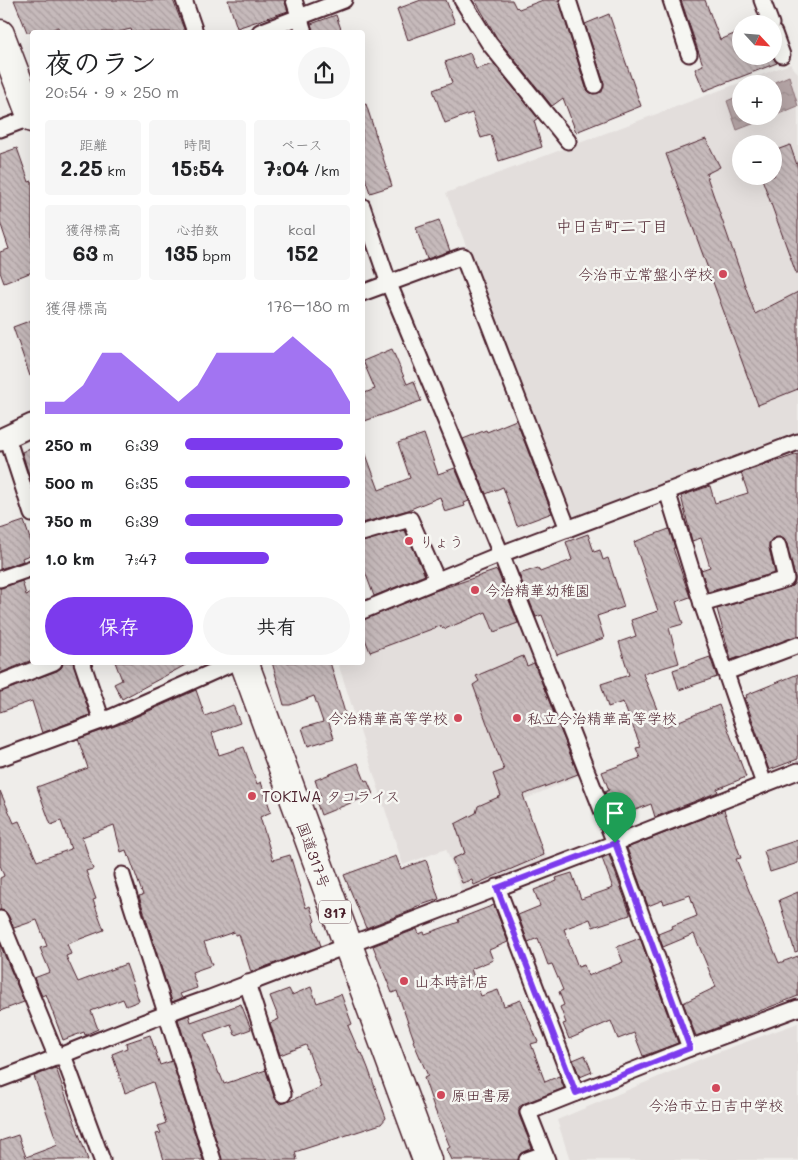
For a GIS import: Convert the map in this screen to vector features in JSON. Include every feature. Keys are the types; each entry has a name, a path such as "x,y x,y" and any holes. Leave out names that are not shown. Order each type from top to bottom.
{"highway":[{"path":"0,34 30,112"},
{"name":"国道317号","path":"245,665 427,1160"}],"street":[{"path":"184,0 194,30"},
{"path":"294,0 301,25"},
{"path":"272,30 301,25 344,0"},
{"path":"462,0 489,44 568,142"},
{"path":"568,0 595,85"},
{"path":"671,0 689,54"},
{"path":"762,0 767,15"},
{"path":"0,129 30,118"},
{"path":"365,215 389,284 501,554 615,843 690,1048"},
{"path":"365,292 462,256 568,529"},
{"path":"30,426 3,438 30,509"},
{"path":"365,609 501,554 798,442"},
{"path":"667,492 702,604 764,784"},
{"path":"365,532 410,519 437,580"},
{"path":"702,604 786,579 778,546"},
{"path":"0,579 30,569"},
{"path":"726,672 798,645"},
{"path":"0,683 46,665"},
{"path":"83,665 102,721"},
{"path":"0,758 102,721 228,665"},
{"path":"0,1079 166,1013 615,843 798,771"},
{"path":"122,875 213,1160"},
{"path":"497,888 576,1093"},
{"path":"0,919 60,1056 102,1160"},
{"path":"247,983 284,1094"},
{"path":"527,1160 546,1157 528,1112 798,1008"}],"shaded area":[{"path":"790,64 798,73 798,434 570,519 446,193 732,86 732,125 782,125 782,75 761,75"},
{"name":"今治精華高等学校","path":"501,566 583,774 523,800 548,860 462,892 446,849 403,865 339,665 365,665 365,619"},
{"name":"今治市立日吉中学校","path":"798,1023 798,1160 570,1160 557,1120 710,1055"}],"water":[{"path":"789,76 798,106 782,113 782,79"},
{"path":"732,99 732,116 727,101"},
{"path":"735,125 750,125 737,130"}],"building":[{"path":"14,0 173,0 184,30 59,30 58,27 50,30 30,30 30,32 27,32"},
{"path":"228,0 284,0 288,11 237,28"},
{"path":"421,0 446,0 455,23 408,40 397,9"},
{"path":"475,0 512,0 516,8 519,9 543,0 559,0 586,88 593,94 602,92 604,83 585,24 609,14 641,106 576,132 563,98 552,106 497,38"},
{"path":"681,0 705,0 720,40 732,35 732,65 772,65 746,75 732,75 732,80 704,91 695,69 703,65"},
{"path":"336,15 341,30 312,30 311,24"},
{"path":"470,53 476,69 494,64 538,118 534,121 542,147 499,161 491,135 481,138 472,113 445,123 433,90 452,83 445,62"},
{"path":"365,104 392,186 370,193 365,178"},
{"path":"706,139 720,167 706,174 755,314 798,292 798,389 758,405 666,154"},
{"path":"790,145 798,168 798,273 796,273 764,185 782,185 782,148"},
{"path":"17,148 30,182 30,273 4,283 0,272 0,252 9,249 0,222 0,154"},
{"path":"439,220 450,251 427,259 416,228"},
{"path":"30,321 30,376 13,327"},
{"path":"392,349 407,384 414,381 421,401 365,421 365,393 375,389 365,366 365,360"},
{"path":"516,420 552,513 517,526 503,487 486,494 463,439 486,430 487,432"},
{"path":"424,434 438,474 455,468 469,501 464,503 465,506 445,512 440,497 408,510 365,522 365,452 379,490 410,478 398,443"},
{"path":"30,448 30,478 22,452"},
{"path":"798,454 798,636 731,660 717,609 792,586 795,582 795,577 787,544 780,537 772,539 769,543 775,573 708,592 701,570 710,567 701,538 692,541 681,496 710,486 715,503 748,493 741,473"},
{"path":"24,521 30,539 30,555 22,558 23,561 0,569 0,529"},
{"path":"669,529 675,548 673,548 690,597 676,602 683,624 669,628 679,663 643,674 664,727 719,705 746,777 717,789 718,792 655,817 651,804 615,818 605,792 609,790 602,772 640,758 636,748 641,747 623,702 608,707 601,684 629,675 619,642 636,636 631,620 658,611 634,542"},
{"path":"405,530 425,575 374,596 365,572 365,541"},
{"path":"588,534 594,552 600,550 603,560 608,558 624,607 597,616 604,638 557,655 542,615 536,617 519,574 538,568 540,572 572,560 566,542"},
{"name":"今治精華幼稚園","path":"497,570 518,623 494,632 486,612 445,629 440,626 370,652 365,639 365,619 435,591"},
{"path":"22,581 26,595 30,594 30,661 0,673 0,588"},
{"path":"523,656 527,666 534,663 578,774 523,795 544,855 474,885 472,880 462,883 452,859 465,853 455,824 476,813 478,806 501,796 493,774 504,770 473,685 479,681 476,676"},
{"path":"710,657 717,677 679,690 673,670"},
{"path":"62,665 74,665 90,715 42,733 32,701 0,712 0,692 57,671"},
{"path":"116,665 185,665 122,699 114,684 122,680"},
{"path":"273,665 331,665 345,713 328,720 334,738 308,746 302,728 323,722 314,696 290,705 284,705"},
{"path":"798,674 798,759 769,770 745,698 747,698 746,695"},
{"path":"196,690 205,716 233,705 240,723 212,733 219,755 244,747 257,784 261,782 271,812 260,817 273,860 290,855 306,908 310,906 315,921 313,923 321,946 251,972 239,934 235,935 234,932 204,942 212,965 192,972 197,988 180,994 182,998 172,1002 139,896 143,895 126,850 121,852 114,825 82,837 93,869 86,871 96,899 93,900 104,930 67,944 71,954 66,956 78,982 126,964 139,1001 126,1006 123,999 91,1011 98,1029 85,1035 84,1032 63,1040 46,994 42,996 34,978 50,972 40,948 47,946 37,920 14,928 5,911 0,910 0,878 4,876 0,865 0,791 14,823 19,821 37,861 71,849 61,821 51,825 37,787 88,768 78,739 132,720"},
{"path":"358,763 365,781 367,780 373,794 321,815 316,801 321,798 315,780"},
{"path":"724,810 741,858 736,859 779,963 798,956 798,996 696,1036 683,1003 716,987 694,934 663,947 658,934 697,916 690,895 664,904 663,900 648,906 627,848"},
{"path":"798,840 798,863 770,872 764,851"},
{"path":"609,855 630,915 593,927 590,919 564,929 578,967 584,965 588,976 623,962 617,947 640,938 678,1043 643,1056 634,1033 618,1039 611,1021 569,1039 563,1024 566,1023 560,1007 564,1005 559,992 563,990 552,964 548,965 538,938 528,942 518,915 540,906 534,890 557,881 556,878 572,873 581,899 613,888 602,858"},
{"path":"396,856 401,869 426,860 439,899 366,928 344,875"},
{"path":"798,892 798,951 795,952 779,900"},
{"path":"494,905 508,942 489,950 493,960 471,969 481,996 498,990 504,1006 521,1000 538,1042 531,1044 545,1082 559,1076 564,1088 519,1107 519,1115 532,1148 520,1154 518,1160 452,1160 447,1149 450,1147 424,1078 428,1076 413,1041 397,991 392,993 373,946 417,929 419,934 424,932 425,934 459,922 458,919"},
{"path":"0,944 24,1002 0,1011"},
{"path":"311,987 317,1003 341,994 352,1024 348,1026 360,1054 362,1053 386,1118 381,1124 295,1152 297,1160 222,1160 178,1019 189,1015 191,1022 241,1004 251,1029 235,1035 231,1024 204,1034 219,1074 224,1084 266,1070 274,1097 280,1104 285,1103 321,1087 306,1045 280,1055 270,1023 279,1019 270,996 289,989 292,995"},
{"path":"150,1035 160,1065 172,1061 203,1160 164,1160 156,1134 161,1133 158,1126 166,1123 153,1082 125,1093 112,1054 127,1048 126,1043"},
{"path":"585,1055 592,1072 580,1077 573,1060"},
{"path":"56,1068 88,1160 0,1160 0,1141 18,1135 26,1157 58,1145 34,1076"}],"place":[{"name":"今治市立常盤小学校","path":"723,274"},
{"name":"りょう","path":"409,541"},
{"name":"今治精華幼稚園","path":"475,590"},
{"name":"今治精華高等学校","path":"458,718"},
{"name":"私立今治精華高等学校","path":"517,718"},
{"name":"TOKIWA タコライス","path":"252,796"},
{"name":"山本時計店","path":"404,981"},
{"name":"今治市立日吉中学校","path":"716,1088"},
{"name":"原田書房","path":"441,1095"}],"district":[{"name":"中日吉町二丁目","path":"612,225"}],"route":[{"path":"615,843 690,1048 576,1093 497,888 615,843"}]}
